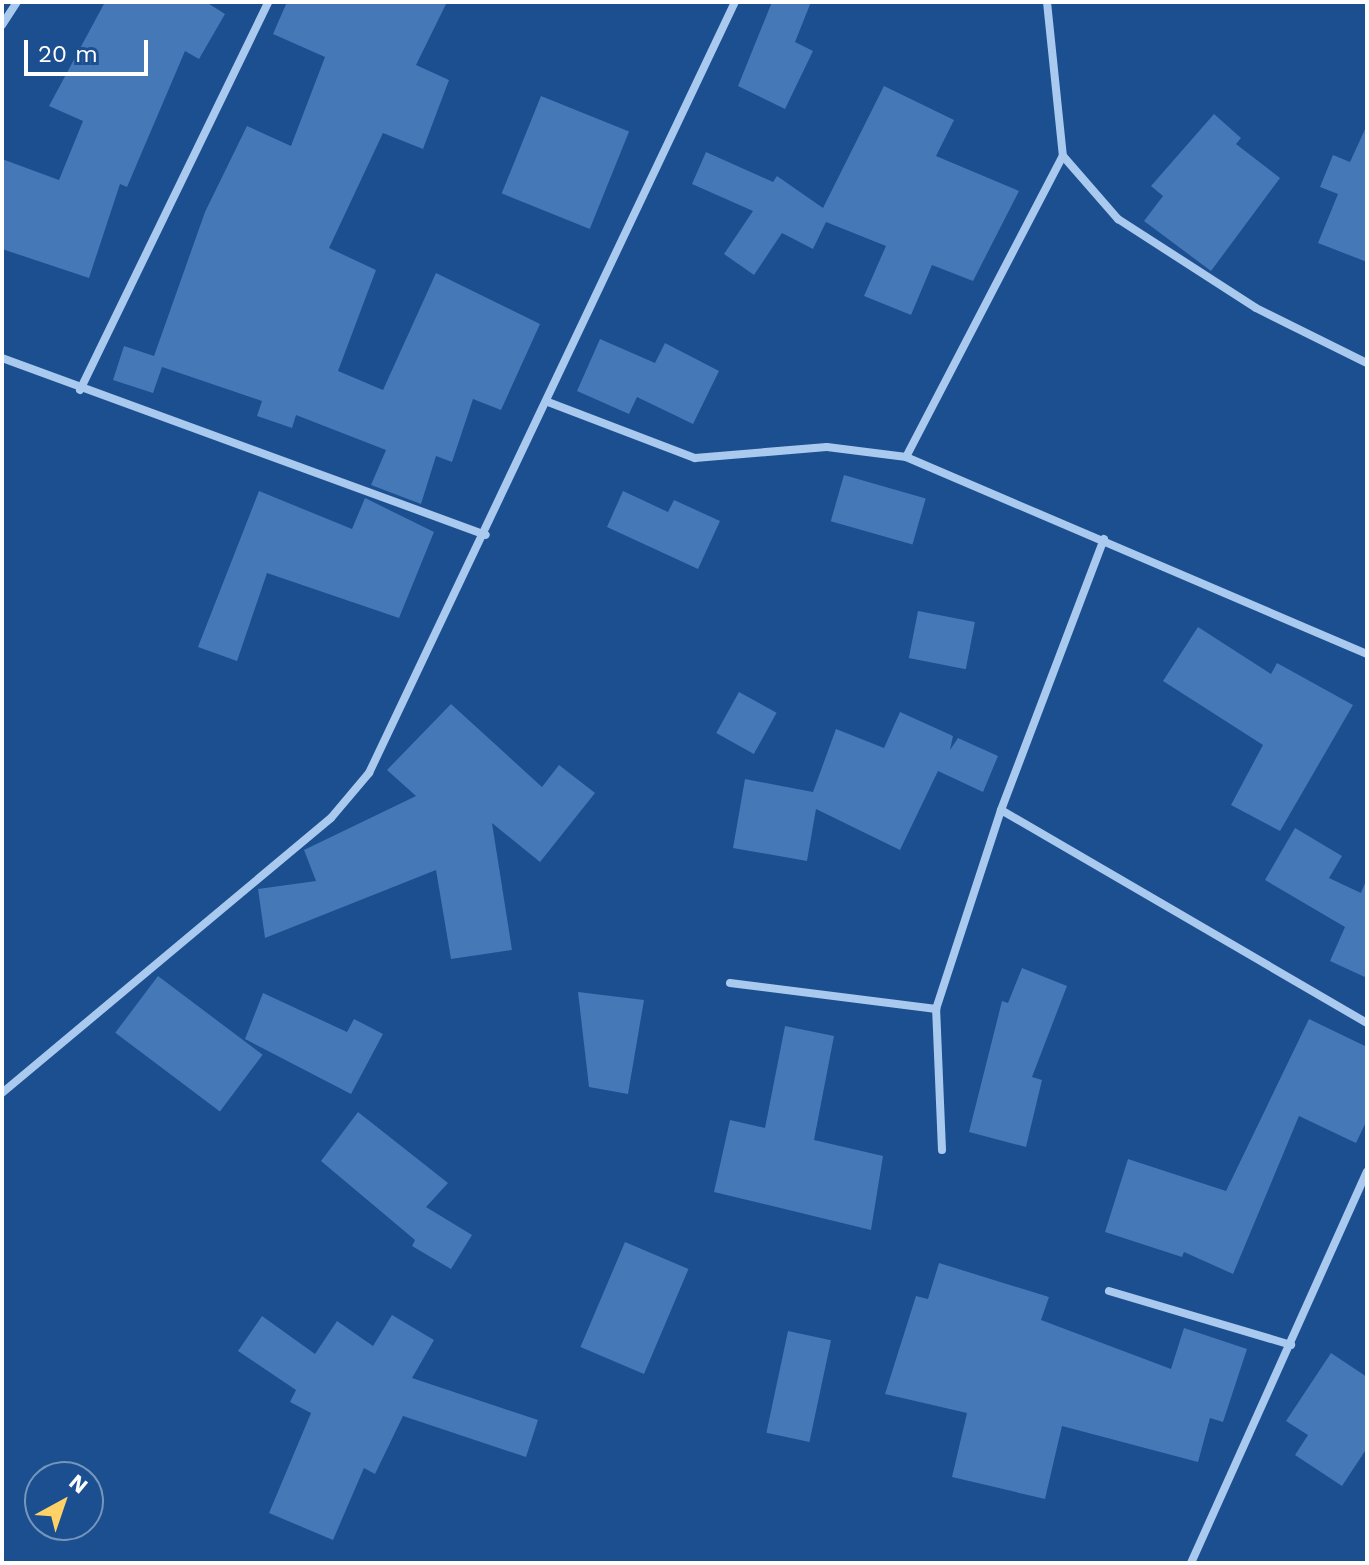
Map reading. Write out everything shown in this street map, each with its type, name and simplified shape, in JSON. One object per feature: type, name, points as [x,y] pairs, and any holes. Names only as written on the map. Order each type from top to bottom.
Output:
[{"type":"street","points":[[2,25],[17,2]]},
{"type":"street","points":[[80,390],[268,2]]},
{"type":"street","points":[[2,1093],[331,818],[369,773],[486,535],[735,2]]},
{"type":"street","points":[[906,457],[1063,156],[1047,2]]},
{"type":"street","points":[[1063,156],[1118,219],[1256,308],[1367,363]]},
{"type":"street","points":[[2,358],[80,390],[486,535]]},
{"type":"street","points":[[548,402],[695,458],[827,447],[906,457],[1104,539],[1367,654]]},
{"type":"street","points":[[942,1150],[936,1009],[1001,810],[1104,539]]},
{"type":"street","points":[[1001,810],[1367,1023]]},
{"type":"street","points":[[730,983],[936,1009]]},
{"type":"street","points":[[1191,1563],[1367,1172]]},
{"type":"street","points":[[1109,1291],[1291,1345]]},
{"type":"building","points":[[105,2],[206,2],[225,14],[199,59],[185,51],[127,187],[120,184],[89,278],[2,249],[2,159],[59,180],[83,121],[49,106]]},
{"type":"building","points":[[287,2],[447,2],[416,65],[449,80],[423,149],[383,133],[329,248],[376,270],[338,371],[383,390],[436,273],[540,324],[501,410],[473,399],[452,462],[436,456],[421,504],[371,485],[386,450],[296,415],[292,428],[257,416],[262,401],[162,367],[153,393],[113,380],[124,346],[154,356],[205,212],[247,126],[291,146],[325,57],[273,34]]},
{"type":"building","points":[[772,2],[811,2],[795,42],[813,51],[785,109],[738,86]]},
{"type":"building","points":[[884,86],[954,120],[936,156],[1019,191],[973,281],[932,265],[911,315],[864,296],[886,246],[826,222],[813,249],[782,233],[754,275],[724,254],[753,211],[692,184],[706,152],[773,182],[777,176],[823,208]]},
{"type":"building","points":[[541,96],[629,132],[590,229],[502,193]]},
{"type":"building","points":[[1214,114],[1241,138],[1236,144],[1280,178],[1211,271],[1144,221],[1163,196],[1151,186]]},
{"type":"building","points":[[1367,125],[1367,262],[1318,243],[1338,194],[1320,187],[1333,155],[1350,162]]},
{"type":"building","points":[[600,339],[655,363],[665,343],[719,371],[693,424],[637,397],[629,414],[577,391]]},
{"type":"building","points":[[844,475],[926,498],[912,545],[831,521]]},
{"type":"building","points":[[259,491],[352,529],[365,498],[434,532],[399,618],[267,573],[237,661],[198,647]]},
{"type":"building","points":[[623,491],[668,512],[674,500],[720,521],[698,569],[607,527]]},
{"type":"building","points":[[918,611],[975,622],[966,669],[909,658]]},
{"type":"building","points":[[1198,627],[1271,674],[1277,663],[1353,705],[1280,831],[1231,805],[1263,745],[1163,681]]},
{"type":"building","points":[[739,692],[777,713],[754,754],[716,733]]},
{"type":"building","points":[[451,704],[542,787],[559,765],[595,793],[540,862],[492,823],[512,950],[451,959],[436,870],[265,938],[258,889],[316,881],[304,850],[416,796],[387,770]]},
{"type":"building","points":[[900,712],[953,736],[950,750],[958,738],[998,756],[983,792],[938,771],[900,850],[816,809],[807,861],[733,848],[745,779],[813,792],[836,729],[884,748]]},
{"type":"building","points":[[1295,828],[1342,856],[1329,878],[1361,893],[1367,878],[1367,978],[1330,961],[1345,927],[1265,880]]},
{"type":"building","points":[[1022,968],[1067,986],[1032,1077],[1042,1080],[1026,1147],[969,1132],[1002,1001],[1008,1003]]},
{"type":"building","points":[[158,976],[263,1055],[220,1112],[115,1033]]},
{"type":"building","points":[[578,992],[644,1000],[628,1094],[589,1087]]},
{"type":"building","points":[[263,993],[347,1032],[354,1019],[383,1034],[351,1094],[245,1039]]},
{"type":"building","points":[[1309,1019],[1367,1047],[1367,1120],[1356,1143],[1299,1116],[1233,1274],[1184,1252],[1182,1257],[1105,1232],[1128,1159],[1226,1191]]},
{"type":"building","points":[[785,1026],[834,1036],[814,1140],[883,1156],[871,1230],[714,1192],[730,1120],[765,1128]]},
{"type":"building","points":[[358,1112],[448,1183],[426,1207],[472,1235],[451,1269],[412,1246],[415,1240],[321,1161]]},
{"type":"building","points":[[625,1242],[689,1269],[644,1374],[580,1347]]},
{"type":"building","points":[[939,1263],[1049,1297],[1041,1320],[1171,1369],[1184,1328],[1247,1349],[1223,1422],[1210,1418],[1198,1462],[1062,1426],[1045,1499],[952,1477],[967,1413],[885,1394],[916,1296],[928,1299]]},
{"type":"building","points":[[392,1315],[434,1340],[412,1378],[538,1420],[526,1457],[403,1416],[375,1474],[364,1468],[333,1540],[269,1513],[311,1413],[290,1402],[296,1390],[238,1351],[262,1316],[315,1354],[337,1321],[373,1346]]},
{"type":"building","points":[[788,1331],[831,1340],[809,1442],[766,1433]]},
{"type":"building","points":[[1331,1353],[1367,1377],[1367,1448],[1342,1486],[1295,1455],[1308,1435],[1286,1421]]}]
